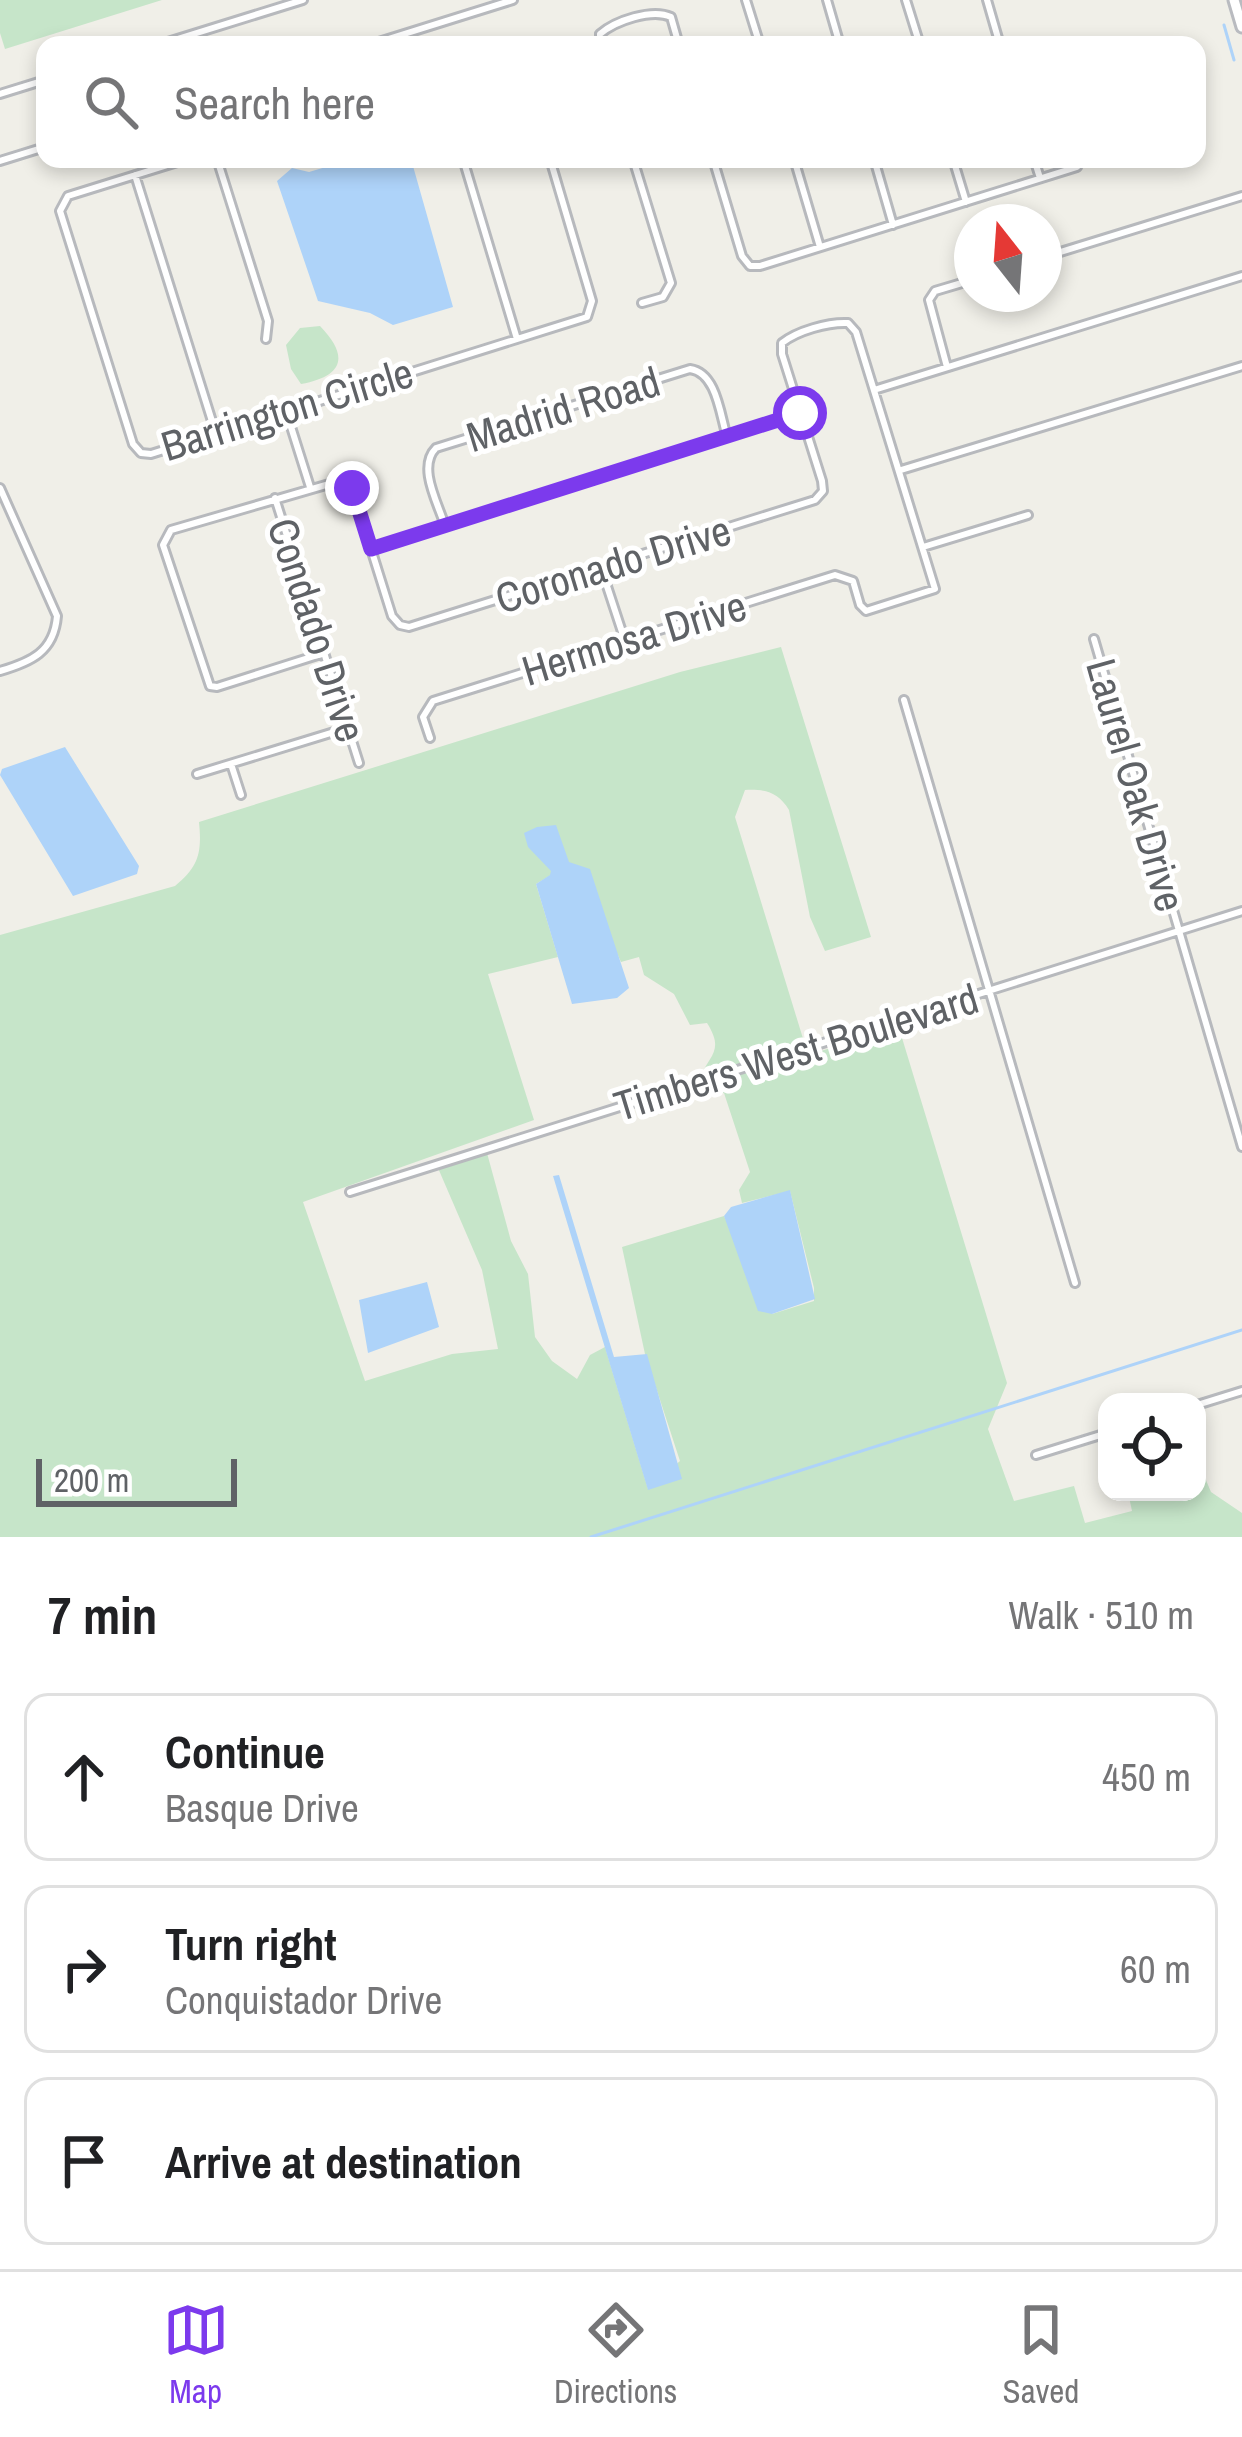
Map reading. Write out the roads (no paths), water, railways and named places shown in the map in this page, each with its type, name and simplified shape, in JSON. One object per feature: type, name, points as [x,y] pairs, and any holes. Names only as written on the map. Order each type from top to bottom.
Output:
[{"type":"main road","points":[[1234,0],[1242,27]]},
{"type":"street","points":[[187,36],[302,0]]},
{"type":"street","points":[[398,36],[513,0]]},
{"type":"street","points":[[746,0],[757,36]]},
{"type":"street","points":[[827,0],[837,36]]},
{"type":"street","points":[[906,0],[917,36]]},
{"type":"street","points":[[987,0],[997,36]]},
{"type":"street","points":[[600,36],[606,28],[665,13],[676,36]]},
{"type":"street","points":[[0,94],[36,83]]},
{"type":"street","points":[[0,161],[36,150]]},
{"type":"street","name":"Barrington Circle","points":[[158,168],[68,196],[60,211],[133,443],[140,453],[152,454],[587,317],[592,301],[553,168]]},
{"type":"street","points":[[220,168],[268,322],[266,339]]},
{"type":"street","points":[[466,168],[517,339]]},
{"type":"street","points":[[637,168],[671,283],[663,297],[642,304]]},
{"type":"street","points":[[716,168],[742,256],[750,266],[1074,168]]},
{"type":"street","points":[[797,168],[820,248]]},
{"type":"street","points":[[877,168],[893,225]]},
{"type":"street","points":[[956,168],[966,202]]},
{"type":"street","points":[[1037,168],[1040,178]]},
{"type":"street","points":[[135,175],[216,434]]},
{"type":"street","points":[[1062,251],[1242,196]]},
{"type":"street","points":[[874,390],[1242,276]]},
{"type":"street","points":[[947,367],[929,300],[935,291],[954,285]]},
{"type":"street","points":[[324,653],[210,686],[164,538],[171,530],[343,480],[352,488],[371,549],[727,437],[800,413],[782,344],[837,322],[848,323],[856,332],[923,547],[1028,515]]},
{"type":"street","points":[[900,470],[1242,366]]},
{"type":"street","name":"Madrid Road","points":[[445,526],[427,468],[428,456],[436,448],[691,369],[701,370],[709,379],[727,437]]},
{"type":"street","points":[[286,411],[310,487]]},
{"type":"street","name":"Coronado Drive","points":[[371,549],[392,616],[400,626],[410,627],[602,568],[815,500],[823,491],[800,413]]},
{"type":"street","points":[[0,488],[57,616],[56,634],[47,648],[23,664],[0,671]]},
{"type":"street","name":"Condado Drive","points":[[275,498],[359,763]]},
{"type":"street","name":"Hermosa Drive","points":[[430,737],[423,717],[433,701],[835,575],[853,581],[860,605],[873,610],[935,589],[923,547]]},
{"type":"street","points":[[602,568],[625,641]]},
{"type":"street","name":"Laurel Oak Drive","points":[[1094,639],[1242,1147]]},
{"type":"street","points":[[904,700],[1075,1283]]},
{"type":"street","points":[[197,774],[347,728]]},
{"type":"street","points":[[231,764],[241,795]]},
{"type":"street","name":"Timbers West Boulevard","points":[[350,1192],[1242,911]]},
{"type":"street","points":[[1206,1402],[1242,1391]]},
{"type":"street","points":[[1036,1455],[1098,1436]]},
{"type":"water","points":[[292,168],[309,172],[414,168],[453,307],[393,325],[370,313],[318,301],[277,181]]},
{"type":"water","points":[[65,747],[139,866],[137,874],[73,896],[0,775],[2,769]]},
{"type":"water","points":[[556,825],[569,862],[590,869],[629,988],[617,998],[572,1004],[536,884],[551,871],[528,847],[524,833]]},
{"type":"water","points":[[559,1175],[614,1357],[647,1354],[682,1479],[648,1490],[553,1176]]},
{"type":"water","points":[[790,1190],[815,1299],[772,1314],[758,1311],[724,1216],[731,1207]]},
{"type":"water","points":[[427,1282],[439,1327],[368,1353],[359,1300]]},
{"type":"waterway","points":[[1224,25],[1234,60]]},
{"type":"waterway","points":[[591,1537],[1242,1330]]}]
